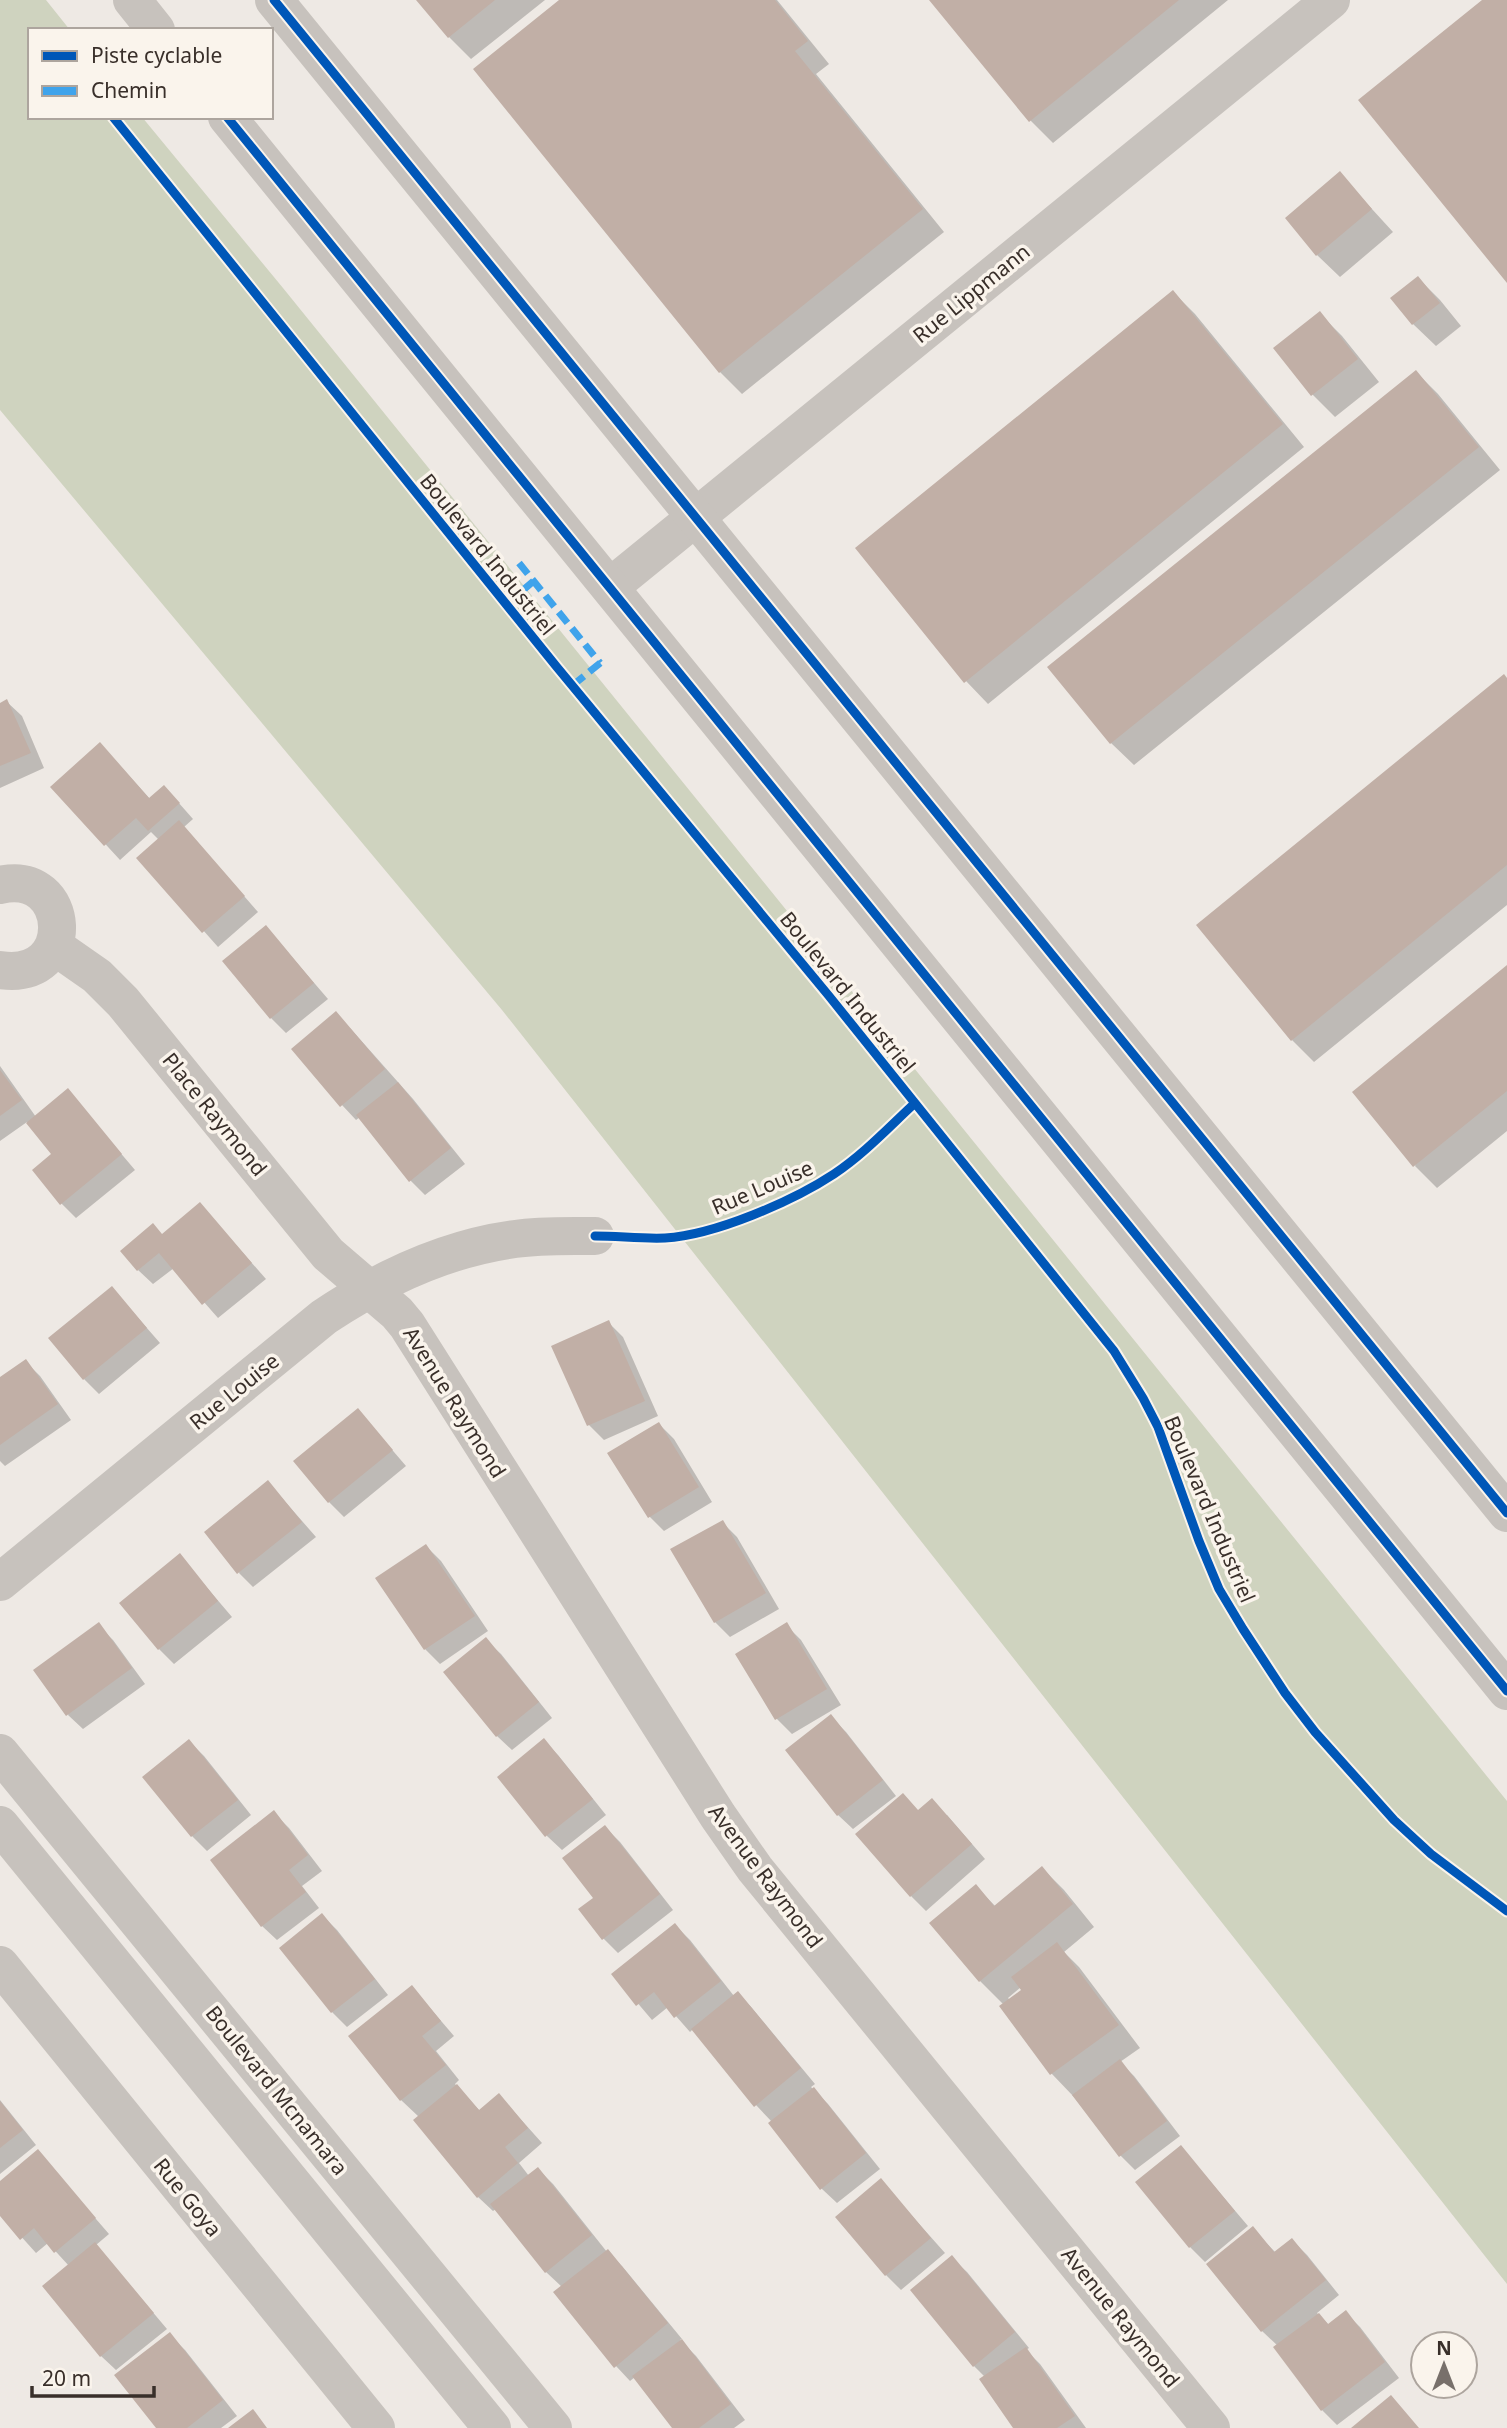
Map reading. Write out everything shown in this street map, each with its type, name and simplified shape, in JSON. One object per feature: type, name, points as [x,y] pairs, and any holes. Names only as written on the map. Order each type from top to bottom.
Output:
[{"type":"street","points":[[132,0],[154,28]]},
{"type":"street","points":[[274,0],[1507,1513]]},
{"type":"street","name":"Rue Lippmann","points":[[610,587],[1331,0]]},
{"type":"street","points":[[230,119],[1507,1691]]},
{"type":"street","points":[[0,885],[18,883],[36,889],[49,901],[57,918],[57,937],[54,946],[43,960],[27,970],[0,970]]},
{"type":"street","name":"Place Raymond","points":[[54,946],[97,976],[123,1002],[328,1254],[368,1290]]},
{"type":"street","name":"Rue Louise","points":[[0,1582],[324,1317],[368,1290],[420,1265],[468,1248],[517,1238],[595,1236]]},
{"type":"street","name":"Avenue Raymond","points":[[368,1290],[397,1313],[412,1332],[718,1816],[755,1869],[1211,2428]]},
{"type":"street","name":"Boulevard Mcnamara","points":[[0,1752],[553,2428]]},
{"type":"street","points":[[0,1825],[492,2428]]},
{"type":"street","name":"Rue Goya","points":[[0,1965],[376,2428]]},
{"type":"green space","points":[[0,0],[46,0],[68,28],[28,28],[28,119],[144,119],[1507,1801],[1507,2284],[502,1010],[0,410]]},
{"type":"building","points":[[416,0],[495,0],[448,38]]},
{"type":"building","points":[[559,0],[775,0],[808,41],[795,51],[923,209],[719,373],[473,69]]},
{"type":"building","points":[[929,0],[1179,0],[1029,122]]},
{"type":"building","points":[[1482,0],[1507,0],[1507,283],[1358,100]]},
{"type":"building","points":[[1340,171],[1372,209],[1316,256],[1285,218]]},
{"type":"building","points":[[1418,276],[1440,303],[1412,325],[1390,298]]},
{"type":"building","points":[[1173,290],[1283,424],[964,683],[855,548]]},
{"type":"building","points":[[1320,311],[1358,359],[1311,396],[1273,348]]},
{"type":"building","points":[[1416,370],[1479,447],[1110,744],[1047,667]]},
{"type":"building","points":[[1504,674],[1507,678],[1507,865],[1291,1041],[1196,925]]},
{"type":"building","points":[[7,699],[31,753],[0,766],[0,703]]},
{"type":"building","points":[[100,742],[149,798],[164,785],[180,803],[148,831],[136,818],[104,846],[50,787]]},
{"type":"building","points":[[179,820],[245,896],[202,933],[136,858]]},
{"type":"building","points":[[266,925],[314,983],[270,1019],[222,961]]},
{"type":"building","points":[[1507,965],[1507,1091],[1413,1167],[1352,1092]]},
{"type":"building","points":[[336,1011],[385,1069],[340,1107],[291,1049]]},
{"type":"building","points":[[0,1070],[22,1100],[0,1116]]},
{"type":"building","points":[[398,1082],[451,1148],[409,1182],[356,1115]]},
{"type":"building","points":[[68,1088],[122,1154],[60,1205],[32,1170],[51,1154],[26,1123]]},
{"type":"building","points":[[200,1202],[252,1263],[202,1305],[159,1253],[137,1271],[120,1251],[153,1223],[162,1234]]},
{"type":"building","points":[[112,1286],[147,1328],[83,1380],[48,1338]]},
{"type":"building","points":[[609,1320],[645,1401],[587,1426],[551,1346]]},
{"type":"building","points":[[26,1359],[58,1404],[0,1445],[0,1377]]},
{"type":"building","points":[[358,1408],[393,1450],[328,1503],[293,1461]]},
{"type":"building","points":[[659,1422],[699,1487],[648,1518],[607,1453]]},
{"type":"building","points":[[268,1480],[302,1522],[237,1574],[204,1532]]},
{"type":"building","points":[[723,1520],[766,1593],[714,1623],[670,1549]]},
{"type":"building","points":[[426,1544],[475,1616],[424,1650],[375,1578]]},
{"type":"building","points":[[180,1553],[218,1601],[158,1650],[119,1603]]},
{"type":"building","points":[[99,1622],[132,1668],[66,1716],[33,1670]]},
{"type":"building","points":[[787,1622],[827,1689],[775,1720],[735,1654]]},
{"type":"building","points":[[486,1637],[539,1702],[496,1737],[443,1672]]},
{"type":"building","points":[[831,1714],[883,1780],[837,1816],[785,1750]]},
{"type":"building","points":[[544,1738],[593,1799],[545,1837],[497,1777]]},
{"type":"building","points":[[189,1739],[238,1800],[191,1837],[142,1777]]},
{"type":"building","points":[[903,1793],[918,1810],[932,1798],[972,1844],[910,1897],[855,1834]]},
{"type":"building","points":[[274,1810],[308,1855],[289,1870],[306,1892],[261,1927],[210,1860]]},
{"type":"building","points":[[605,1825],[660,1894],[602,1940],[578,1909],[593,1898],[562,1858]]},
{"type":"building","points":[[1042,1866],[1073,1904],[979,1982],[929,1923],[976,1884],[994,1906]]},
{"type":"building","points":[[322,1913],[375,1979],[331,2013],[279,1948]]},
{"type":"building","points":[[675,1923],[721,1981],[674,2018],[654,1992],[636,2006],[611,1974]]},
{"type":"building","points":[[1057,1942],[1119,2025],[1050,2075],[999,2006],[1021,1990],[1011,1977]]},
{"type":"building","points":[[412,1985],[441,2021],[422,2036],[446,2065],[400,2101],[348,2036]]},
{"type":"building","points":[[738,1991],[801,2068],[754,2107],[691,2029]]},
{"type":"building","points":[[1120,2059],[1167,2121],[1119,2157],[1072,2095]]},
{"type":"building","points":[[457,2084],[479,2110],[499,2093],[528,2128],[505,2147],[518,2163],[477,2198],[413,2120]]},
{"type":"building","points":[[814,2087],[866,2153],[820,2190],[768,2123]]},
{"type":"building","points":[[0,2101],[23,2130],[0,2148]]},
{"type":"building","points":[[1181,2145],[1235,2211],[1189,2248],[1135,2182]]},
{"type":"building","points":[[38,2149],[96,2218],[54,2253],[34,2228],[20,2240],[0,2216],[0,2181]]},
{"type":"building","points":[[538,2167],[592,2235],[545,2273],[490,2204]]},
{"type":"building","points":[[881,2178],[931,2238],[885,2276],[835,2217]]},
{"type":"building","points":[[1253,2226],[1274,2252],[1292,2238],[1326,2280],[1261,2332],[1206,2264]]},
{"type":"building","points":[[95,2242],[154,2313],[100,2357],[42,2286]]},
{"type":"building","points":[[608,2249],[668,2323],[614,2368],[553,2292]]},
{"type":"building","points":[[952,2255],[1015,2332],[973,2367],[910,2290]]},
{"type":"building","points":[[1346,2310],[1385,2362],[1321,2411],[1273,2347],[1319,2313],[1328,2324]]},
{"type":"building","points":[[170,2332],[223,2400],[187,2428],[156,2428],[114,2375]]},
{"type":"building","points":[[682,2339],[731,2404],[699,2428],[672,2428],[632,2376]]},
{"type":"building","points":[[1026,2347],[1075,2416],[1057,2428],[1013,2428],[979,2379]]},
{"type":"building","points":[[1391,2395],[1419,2428],[1351,2428]]},
{"type":"building","points":[[253,2409],[267,2428],[228,2428]]},
{"type":"marked path","points":[[519,563],[600,663]]},
{"type":"marked path","points":[[507,604],[537,578]]},
{"type":"marked path","points":[[573,685],[604,660]]},
{"type":"cycle path","points":[[274,0],[1507,1513]]},
{"type":"cycle path","name":"Boulevard Industriel","points":[[115,119],[556,666],[829,996],[1114,1351],[1158,1427],[1219,1589],[1285,1693],[1315,1732],[1394,1820],[1431,1854],[1507,1911]]},
{"type":"cycle path","points":[[229,119],[1507,1691]]},
{"type":"cycle path","points":[[595,1236],[665,1238],[707,1231],[753,1215],[834,1174],[866,1149],[915,1103]]}]
